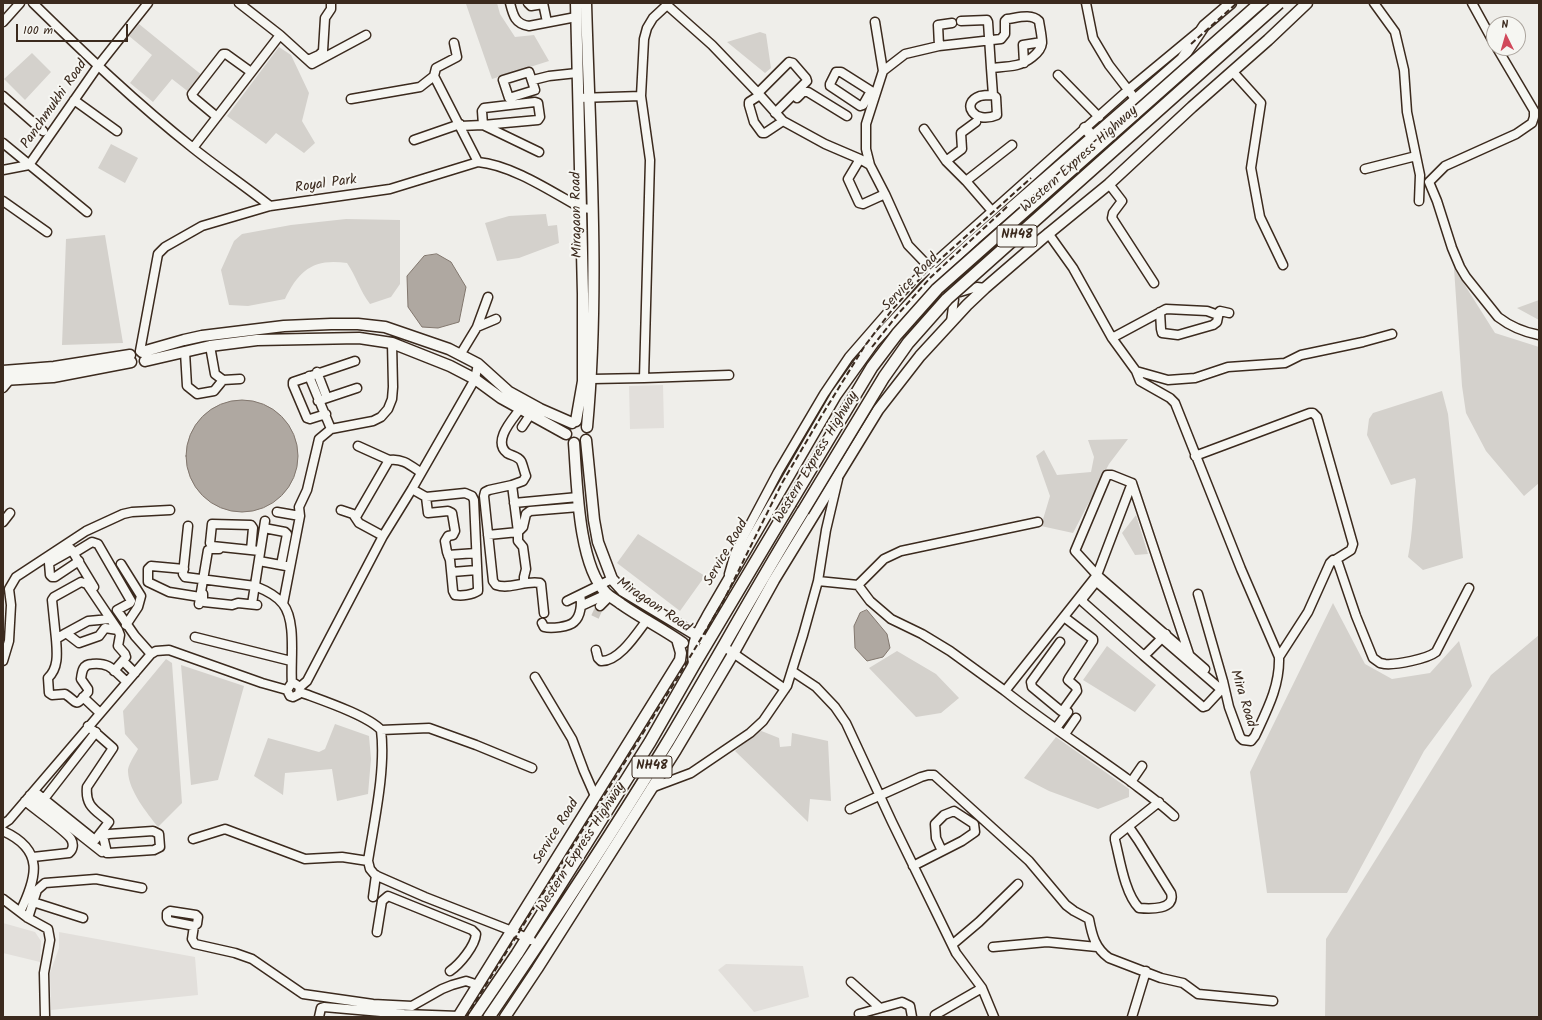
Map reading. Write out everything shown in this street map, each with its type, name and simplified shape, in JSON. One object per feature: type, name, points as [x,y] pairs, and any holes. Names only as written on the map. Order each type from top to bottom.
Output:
[{"type":"highway","name":"Western Express Highway","points":[[474,1017],[527,938],[650,742],[694,665],[709,643],[872,368],[897,334],[937,289],[1260,3]]},
{"type":"highway","name":"Western Express Highway","points":[[489,1017],[568,899],[663,749],[764,575],[884,377],[908,343],[947,299],[1279,3]]},
{"type":"main road","name":"Miragaon Road","points":[[576,3],[578,73],[583,98],[592,209],[592,379],[588,427]]},
{"type":"main road","name":"Miragaon Road","points":[[574,422],[583,381],[582,208],[586,3]]},
{"type":"main road","name":"Service Road","points":[[692,650],[697,636],[728,578],[836,395],[874,342],[933,271],[972,235],[1093,137],[1182,60],[1204,26],[1231,3]]},
{"type":"main road","points":[[505,1017],[651,788],[733,654],[774,580],[840,470],[878,410],[920,356],[985,288],[1048,233],[1109,184],[1307,3]]},
{"type":"main road","points":[[1086,128],[1093,137]]},
{"type":"main road","points":[[358,324],[384,327],[449,349],[478,364],[509,392],[540,409],[574,422],[581,422],[588,427],[589,432],[586,440],[578,444],[574,443],[566,434],[501,398],[475,379],[450,366],[392,343],[359,338],[257,340],[210,346],[185,352],[142,354],[184,340],[202,336],[284,326],[358,324]]},
{"type":"main road","points":[[402,347],[407,334]]},
{"type":"main road","points":[[131,359],[134,365],[138,366],[142,364],[142,354]]},
{"type":"main road","points":[[3,371],[131,359]]},
{"type":"main road","points":[[7,379],[53,377],[131,359]]},
{"type":"main road","points":[[817,407],[826,412]]},
{"type":"main road","points":[[566,434],[568,426],[574,422]]},
{"type":"main road","name":"Miragaon Road","points":[[586,440],[594,520],[600,548],[612,579],[623,591],[709,643]]},
{"type":"main road","name":"Miragaon Road","points":[[574,443],[578,502],[583,535],[588,561],[600,586],[608,595],[692,650]]},
{"type":"main road","name":"Service Road","points":[[458,1016],[680,660],[681,653],[677,639]]},
{"type":"main road","points":[[692,650],[694,665]]},
{"type":"street","points":[[3,22],[20,3]]},
{"type":"street","points":[[33,3],[98,66],[193,148],[270,206]]},
{"type":"street","name":"Panchmukhi Road","points":[[29,165],[98,66],[148,3]]},
{"type":"street","points":[[239,3],[312,64],[315,64],[366,34]]},
{"type":"street","points":[[308,60],[323,51],[325,18],[331,9],[331,3]]},
{"type":"street","points":[[510,3],[513,17],[519,23],[529,26],[576,17]]},
{"type":"street","points":[[528,3],[531,6],[543,4],[547,22]]},
{"type":"street","points":[[1086,3],[1094,38],[1109,65],[1136,100]]},
{"type":"street","points":[[1374,3],[1395,32],[1404,70],[1407,112],[1420,175],[1419,201]]},
{"type":"street","points":[[1472,3],[1486,28]]},
{"type":"street","points":[[644,378],[650,160],[641,96],[644,39],[647,28],[653,18],[667,4],[712,45],[779,117],[825,144],[860,159],[870,166]]},
{"type":"street","points":[[873,92],[838,72],[836,72],[830,84],[830,86],[860,106],[863,105],[873,92],[883,71],[905,54],[939,46],[1001,39],[1004,36],[1004,24],[1007,19],[1033,16],[1038,21],[1042,42],[1041,48],[1024,63],[991,68]]},
{"type":"street","points":[[961,21],[987,20],[993,95]]},
{"type":"street","points":[[875,22],[883,71]]},
{"type":"street","points":[[939,46],[938,25],[952,23]]},
{"type":"street","points":[[972,235],[992,211],[1128,90],[1204,26]]},
{"type":"street","points":[[193,148],[280,36]]},
{"type":"street","points":[[1024,63],[1023,46],[1042,42]]},
{"type":"street","points":[[351,99],[420,87],[434,76],[436,68],[457,58],[454,43]]},
{"type":"street","points":[[217,117],[192,96],[222,54],[226,54],[251,72]]},
{"type":"street","points":[[1501,56],[1539,118]]},
{"type":"street","points":[[779,117],[807,81],[793,63],[789,62],[759,94],[749,102],[754,122],[762,133],[765,133],[803,92],[806,92],[847,116]]},
{"type":"street","points":[[1233,72],[1261,103],[1251,168],[1260,217],[1283,265]]},
{"type":"street","points":[[533,80],[549,76],[578,73]]},
{"type":"street","points":[[1058,75],[1099,117]]},
{"type":"street","points":[[434,76],[478,162]]},
{"type":"street","points":[[873,92],[865,131],[870,166],[885,194],[908,246],[948,285],[960,292],[977,287],[985,288]]},
{"type":"street","points":[[3,96],[43,131]]},
{"type":"street","points":[[583,98],[641,96]]},
{"type":"street","points":[[74,100],[117,131]]},
{"type":"street","points":[[414,140],[460,125],[484,125],[538,120],[540,118],[538,103],[535,102],[484,108],[482,110],[484,125]]},
{"type":"street","points":[[1534,111],[1532,123],[1516,134],[1445,166],[1429,182],[1437,201],[1452,248],[1466,277],[1498,317],[1514,328],[1539,335]]},
{"type":"street","points":[[946,161],[962,149],[961,133],[976,122]]},
{"type":"street","points":[[484,125],[538,152]]},
{"type":"street","points":[[924,128],[946,161],[992,211]]},
{"type":"street","points":[[3,143],[87,212]]},
{"type":"street","points":[[966,181],[1012,145]]},
{"type":"street","points":[[1365,168],[1416,156]]},
{"type":"street","points":[[860,159],[848,179],[859,203],[863,204],[885,194]]},
{"type":"street","name":"Royal Park","points":[[142,354],[157,258],[165,247],[202,226],[270,206],[390,189],[478,162],[501,167],[516,173],[582,208],[592,209]]},
{"type":"street","points":[[3,170],[29,165]]},
{"type":"street","points":[[1109,184],[1122,201],[1113,212],[1112,218],[1154,283]]},
{"type":"street","points":[[3,201],[47,232]]},
{"type":"street","points":[[1048,233],[1073,268],[1112,338],[1136,370],[1140,381],[1172,400],[1241,569],[1279,657]]},
{"type":"street","points":[[728,578],[735,553],[778,472],[849,357],[863,339],[933,271]]},
{"type":"street","points":[[948,285],[950,293],[954,299],[951,322]]},
{"type":"street","points":[[460,355],[477,327],[488,297]]},
{"type":"street","points":[[1112,338],[1166,309],[1207,311],[1218,315]]},
{"type":"street","points":[[1160,312],[1162,333],[1174,335],[1217,322],[1220,311],[1229,313]]},
{"type":"street","points":[[477,327],[496,319]]},
{"type":"street","points":[[1136,370],[1168,380],[1195,378],[1228,367],[1285,363],[1301,355],[1363,342],[1392,334]]},
{"type":"street","points":[[295,688],[291,661],[292,627],[284,604],[300,516],[299,507],[307,490],[319,439],[331,429],[373,421],[381,417],[388,409],[392,399],[393,387],[392,343]]},
{"type":"street","points":[[210,346],[215,374],[223,380],[240,379]]},
{"type":"street","points":[[185,352],[187,385],[197,394],[214,392],[223,380]]},
{"type":"street","points":[[326,414],[310,419],[307,418],[293,384],[294,381],[317,372],[355,361]]},
{"type":"street","points":[[295,688],[307,681],[382,536],[412,489],[420,472],[475,379],[478,364]]},
{"type":"street","points":[[3,388],[7,379],[17,370]]},
{"type":"street","points":[[317,372],[327,398]]},
{"type":"street","points":[[592,379],[729,375]]},
{"type":"street","points":[[309,376],[318,401],[326,414],[331,429]]},
{"type":"street","points":[[318,401],[357,388]]},
{"type":"street","points":[[520,409],[504,433],[502,439],[504,449],[508,453],[518,458],[526,476],[523,481],[489,490],[485,492],[484,496],[493,581],[496,585],[506,587],[538,582],[541,584],[544,613]]},
{"type":"street","points":[[1195,456],[1310,413],[1315,414],[1353,544],[1351,550],[1335,560],[1332,560],[1330,563],[1308,612],[1279,657]]},
{"type":"street","points":[[522,427],[530,415]]},
{"type":"street","points":[[358,446],[389,460],[402,460],[420,472]]},
{"type":"street","points":[[356,517],[389,460]]},
{"type":"street","points":[[651,788],[691,773],[750,732],[763,721],[785,689],[792,671],[818,581],[826,530],[840,470]]},
{"type":"street","points":[[1189,654],[1132,483],[1112,475],[1107,475],[1075,550],[1076,553],[1097,574],[1163,636],[1220,689],[1220,691],[1203,708],[1083,602],[1083,598],[1096,583],[1098,583],[1163,636],[1189,654],[1213,677],[1223,681]]},
{"type":"street","points":[[1005,691],[1064,618],[1097,574],[1132,483]]},
{"type":"street","points":[[512,485],[518,541],[524,547],[526,569],[524,583]]},
{"type":"street","points":[[412,489],[426,497],[465,493],[472,496],[474,500],[478,592],[475,594],[460,596],[455,595],[450,560],[445,541],[448,536],[453,535],[455,531],[452,513],[448,511],[428,512],[426,497]]},
{"type":"street","points":[[514,503],[578,502]]},
{"type":"street","points":[[488,535],[518,532],[522,527],[526,514],[530,511],[578,502]]},
{"type":"street","points":[[79,561],[55,577],[50,575],[50,563],[71,549],[95,526],[123,514],[132,512],[170,510]]},
{"type":"street","points":[[341,510],[353,514],[360,523],[382,536]]},
{"type":"street","points":[[277,512],[300,516]]},
{"type":"street","points":[[3,522],[10,513]]},
{"type":"street","points":[[858,585],[884,558],[900,551],[1038,522]]},
{"type":"street","points":[[251,550],[253,528],[251,525],[212,524],[210,545],[251,550],[281,566],[290,567]]},
{"type":"street","points":[[204,579],[203,602],[232,605],[238,603],[255,605],[255,586],[264,524],[287,534],[281,566]]},
{"type":"street","points":[[184,572],[188,526]]},
{"type":"street","points":[[3,661],[5,649],[9,641],[11,605],[9,589],[16,577],[71,549],[92,542],[98,544],[131,601],[130,603],[117,610],[108,611],[71,549]]},
{"type":"street","points":[[260,556],[209,549],[204,579],[200,600],[169,592],[148,582],[148,569],[150,566],[184,572],[204,579],[255,586],[264,590],[284,604]]},
{"type":"street","points":[[448,555],[476,553]]},
{"type":"street","points":[[1335,560],[1338,563],[1356,616],[1373,658],[1380,663],[1385,664],[1424,658],[1436,652],[1469,588]]},
{"type":"street","points":[[121,564],[141,596],[138,607],[126,625]]},
{"type":"street","points":[[452,572],[477,570]]},
{"type":"street","points":[[566,601],[612,579]]},
{"type":"street","points":[[818,581],[858,585],[870,600],[891,619],[922,634],[950,651],[1030,711],[1065,734],[1159,802],[1174,816]]},
{"type":"street","points":[[114,671],[126,655],[118,646],[120,635],[87,584],[80,582],[54,597],[52,600],[57,658],[54,673],[48,680],[49,693],[52,695],[65,694],[75,702],[78,702],[89,690],[81,679],[85,665],[101,663],[106,664],[114,671],[127,682]]},
{"type":"street","name":"Mira Road","points":[[1198,594],[1229,707],[1240,737],[1243,740],[1251,740],[1255,736],[1273,696],[1279,667],[1279,657]]},
{"type":"street","points":[[542,623],[544,627],[549,628],[570,625],[576,620],[582,606],[580,595]]},
{"type":"street","points":[[582,606],[608,595]]},
{"type":"street","points":[[600,606],[608,595]]},
{"type":"street","points":[[117,610],[126,625],[151,654]]},
{"type":"street","points":[[1060,642],[1030,682],[1032,687],[1061,711],[1077,691],[1076,686],[1070,682],[1069,678],[1093,641],[1093,639],[1064,618]]},
{"type":"street","points":[[56,638],[88,621],[110,619]]},
{"type":"street","points":[[596,650],[598,658],[601,661],[612,660],[624,650],[647,620]]},
{"type":"street","points":[[66,633],[79,643],[99,636],[106,628],[118,630]]},
{"type":"street","points":[[1144,656],[1163,636]]},
{"type":"street","points":[[195,637],[291,661]]},
{"type":"street","points":[[723,646],[785,689]]},
{"type":"street","points":[[3,824],[29,796],[151,654],[156,651],[169,650],[262,683],[295,688],[349,711],[375,725],[381,730],[429,728],[532,768]]},
{"type":"street","points":[[123,661],[135,673]]},
{"type":"street","points":[[792,671],[816,687],[835,707],[846,723],[913,866],[953,944],[956,953],[982,988],[994,1017]]},
{"type":"street","points":[[535,677],[572,739],[595,796]]},
{"type":"street","points":[[83,697],[100,712]]},
{"type":"street","points":[[1056,728],[1068,712]]},
{"type":"street","points":[[1065,734],[1076,718]]},
{"type":"street","points":[[88,726],[113,748],[87,787],[86,795],[90,806],[109,822],[95,842]]},
{"type":"street","points":[[381,730],[382,743],[379,788],[368,861],[370,868],[376,875],[435,901],[512,931],[538,944]]},
{"type":"street","points":[[44,799],[96,732]]},
{"type":"street","points":[[1131,782],[1142,766]]},
{"type":"street","points":[[850,809],[921,777],[934,775],[1029,861],[1066,905],[1089,919],[1097,947],[1109,958],[1161,978],[1183,983],[1198,994],[1273,1001]]},
{"type":"street","points":[[29,796],[44,799],[70,832],[73,842],[73,849],[69,853],[33,857]]},
{"type":"street","points":[[29,796],[55,812],[108,853],[154,850],[160,847],[159,834],[153,831],[108,834],[95,842]]},
{"type":"street","points":[[29,796],[70,832],[95,842],[102,852]]},
{"type":"street","points":[[1129,826],[1171,893],[1171,902],[1157,909],[1140,908],[1134,904],[1127,886],[1114,840],[1115,837],[1159,802]]},
{"type":"street","points":[[913,866],[942,851],[975,832],[974,824],[954,811],[944,816],[935,824],[936,838],[942,851]]},
{"type":"street","points":[[193,840],[225,829],[305,859],[342,857],[368,861]]},
{"type":"street","points":[[3,831],[16,837],[26,846],[33,857],[33,875],[28,895],[20,912]]},
{"type":"street","points":[[373,897],[376,875]]},
{"type":"street","points":[[28,918],[37,890],[45,883],[96,879],[142,888]]},
{"type":"street","points":[[953,944],[979,922],[1018,884]]},
{"type":"street","points":[[376,932],[382,901],[388,896],[472,930],[476,934],[475,940],[463,960],[450,971]]},
{"type":"street","points":[[3,900],[28,918],[48,929],[50,934],[44,973],[45,1017]]},
{"type":"street","points":[[431,913],[435,901]]},
{"type":"street","points":[[33,902],[83,918]]},
{"type":"street","points":[[194,926],[192,939],[195,944],[235,953],[252,960],[274,973],[303,994],[373,1004],[412,1006],[442,988],[452,984],[466,981],[478,985]]},
{"type":"street","points":[[993,947],[1047,942],[1097,947]]},
{"type":"street","points":[[1132,1017],[1146,971]]},
{"type":"street","points":[[851,982],[880,1008]]},
{"type":"street","points":[[935,1016],[982,988]]},
{"type":"street","points":[[860,1014],[902,1002],[910,1006],[912,1017]]},
{"type":"street","points":[[319,1017],[321,1008],[324,1007],[423,1016],[458,1016]]},
{"type":"shaded area","points":[[497,3],[500,14],[515,37],[534,35],[549,61],[492,79],[466,4]]},
{"type":"shaded area","points":[[139,24],[203,76],[190,93],[172,79],[153,102],[130,83],[152,55],[129,36]]},
{"type":"shaded area","points":[[760,32],[766,34],[771,68],[765,73],[727,42]]},
{"type":"shaded area","points":[[279,47],[291,55],[309,93],[302,121],[315,143],[304,153],[276,133],[266,144],[227,116]]},
{"type":"shaded area","points":[[32,53],[51,72],[25,100],[4,79]]},
{"type":"shaded area","points":[[111,144],[138,158],[125,183],[98,168]]},
{"type":"shaded area","points":[[546,214],[548,226],[557,225],[559,243],[519,258],[497,261],[485,223],[509,216]]},
{"type":"shaded area","points":[[346,219],[400,220],[400,284],[391,297],[370,304],[363,294],[347,263],[325,262],[309,268],[302,274],[296,280],[285,299],[248,306],[229,305],[221,270],[234,241],[242,234],[291,225]]},
{"type":"shaded area","points":[[105,235],[123,343],[62,345],[66,239]]},
{"type":"shaded area","points":[[437,254],[451,262],[466,287],[459,322],[438,328],[422,327],[408,307],[407,276],[424,256]]},
{"type":"shaded area","points":[[1454,268],[1495,333],[1539,347],[1539,483],[1524,496],[1486,451],[1466,413],[1462,386]]},
{"type":"shaded area","points":[[1539,300],[1539,320],[1517,308]]},
{"type":"shaded area","points":[[663,385],[664,428],[630,429],[629,386]]},
{"type":"shaded area","points":[[1442,391],[1448,414],[1463,558],[1423,570],[1408,557],[1412,529],[1415,478],[1391,485],[1367,435],[1369,419],[1373,413]]},
{"type":"shaded area","points":[[242,400],[263,404],[281,417],[294,435],[298,456],[294,477],[281,495],[263,508],[242,512],[221,508],[203,495],[190,477],[186,456],[190,435],[203,417],[221,404]]},
{"type":"shaded area","points":[[1128,439],[1109,464],[1073,533],[1041,526],[1050,496],[1036,456],[1044,450],[1057,475],[1091,472],[1094,457],[1088,440]]},
{"type":"shaded area","points":[[1136,515],[1148,554],[1135,555],[1122,533]]},
{"type":"shaded area","points":[[638,534],[705,576],[680,611],[617,563]]},
{"type":"shaded area","points":[[1333,603],[1365,664],[1392,679],[1430,673],[1459,641],[1472,686],[1424,751],[1347,893],[1267,893],[1250,772]]},
{"type":"shaded area","points":[[867,610],[887,634],[890,648],[883,657],[867,661],[855,648],[854,626],[860,613]]},
{"type":"shaded area","points":[[1539,635],[1539,1017],[1325,1017],[1326,939],[1491,675]]},
{"type":"shaded area","points":[[1107,646],[1156,685],[1135,712],[1083,680]]},
{"type":"shaded area","points":[[897,651],[936,674],[959,698],[941,713],[916,717],[869,668]]},
{"type":"shaded area","points":[[166,659],[172,663],[182,803],[158,827],[139,801],[129,779],[128,770],[138,749],[125,734],[123,711]]},
{"type":"shaded area","points":[[181,665],[244,686],[218,780],[191,785]]},
{"type":"shaded area","points":[[335,724],[369,736],[371,759],[368,794],[337,801],[332,769],[285,773],[283,795],[254,776],[268,738],[319,752],[325,749]]},
{"type":"shaded area","points":[[759,730],[779,738],[780,747],[791,746],[792,733],[828,741],[831,801],[810,799],[808,822],[735,751]]},
{"type":"shaded area","points":[[1056,737],[1129,789],[1129,797],[1098,809],[1049,791],[1024,778]]},
{"type":"shaded area","points":[[3,923],[35,932],[41,941],[40,962],[3,953]]},
{"type":"shaded area","points":[[59,932],[195,957],[198,995],[51,1010],[50,973],[59,948]]},
{"type":"shaded area","points":[[726,964],[803,966],[809,997],[754,1012],[718,970]]},
{"type":"tunnel","points":[[595,617],[600,606]]},
{"type":"railway","points":[[1191,44],[1237,3]]},
{"type":"railway","points":[[466,1017],[678,677],[724,600],[782,483],[864,347],[892,310],[925,273],[1031,178]]},
{"type":"railway","points":[[872,347],[898,314],[931,277],[1009,205]]}]
